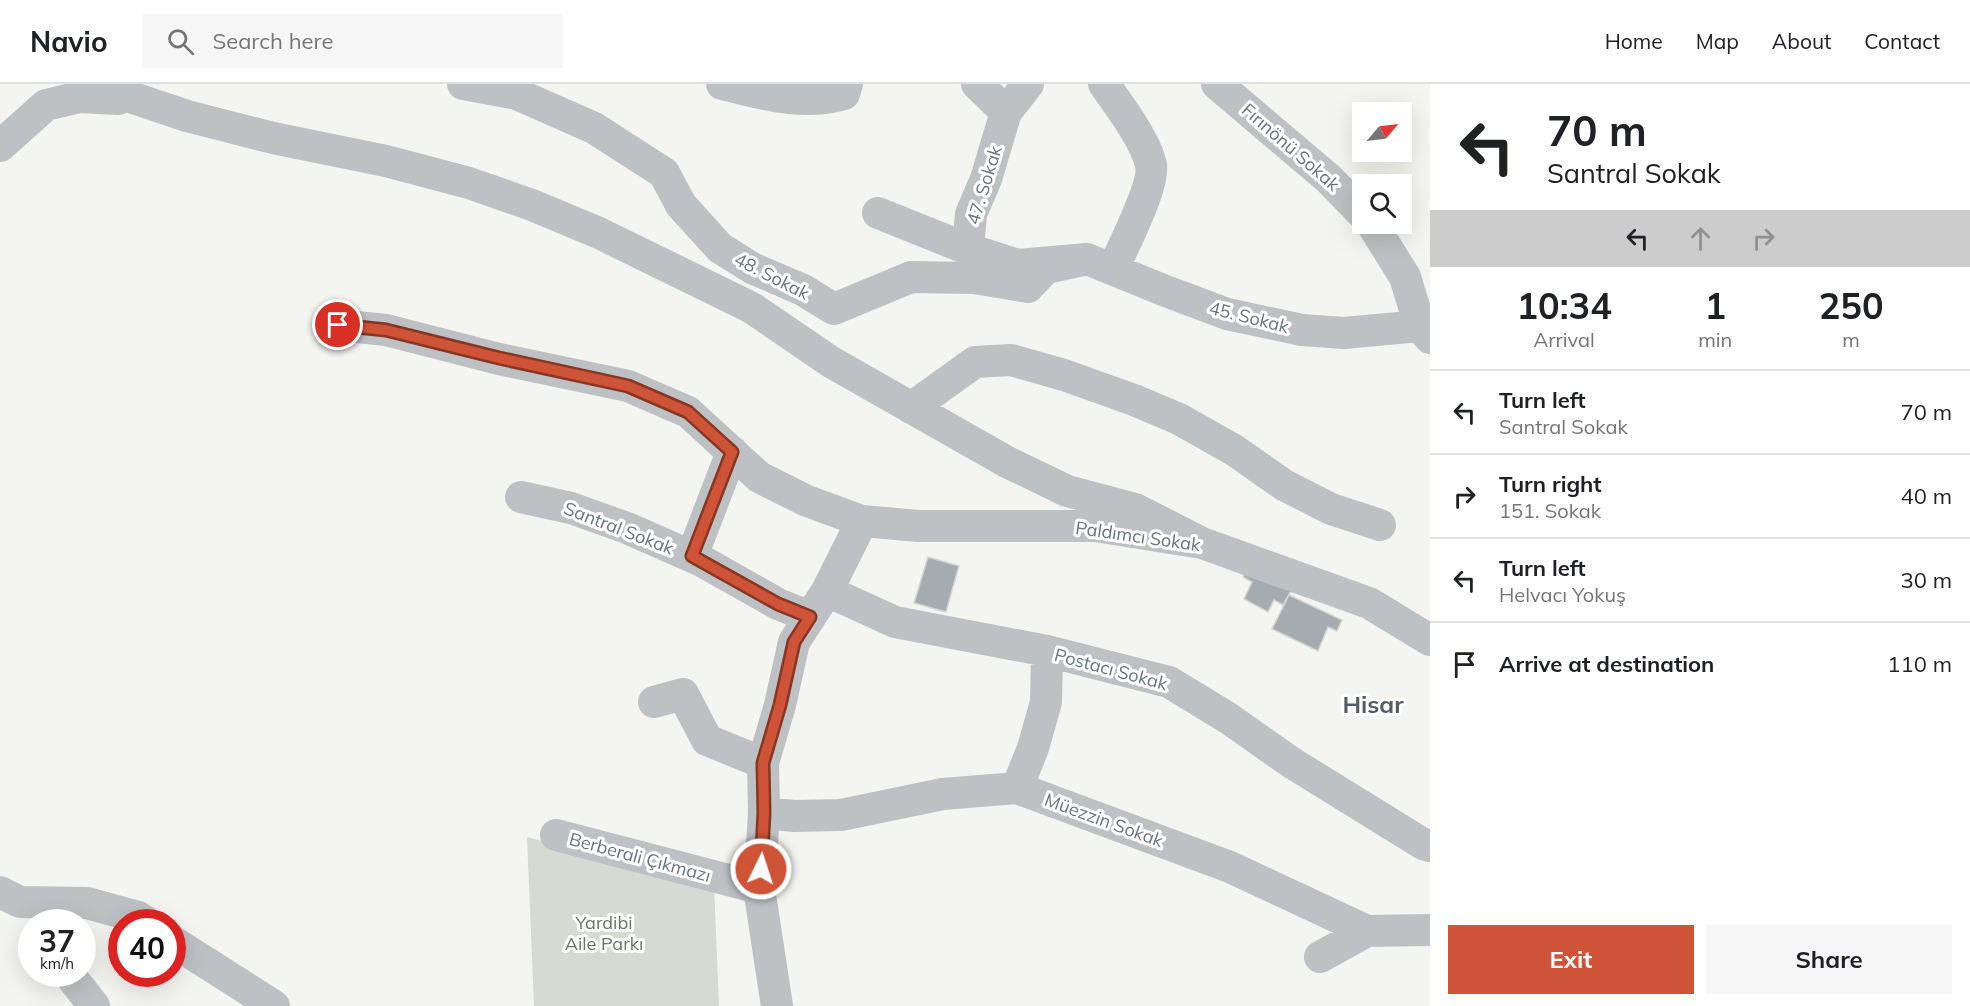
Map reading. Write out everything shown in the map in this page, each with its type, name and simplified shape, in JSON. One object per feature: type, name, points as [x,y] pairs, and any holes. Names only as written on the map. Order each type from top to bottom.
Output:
[{"type":"street","points":[[92,84],[187,116],[262,135],[386,160],[469,183],[532,205],[599,233],[752,308],[831,362],[1007,462],[1067,491],[1135,509],[1202,543]]},
{"type":"street","name":"48. Sokak","points":[[463,84],[517,94],[594,128],[664,173],[681,206],[720,248],[752,268],[803,291],[834,309]]},
{"type":"street","points":[[722,84],[784,99],[825,99],[844,94],[847,84]]},
{"type":"street","points":[[977,84],[1006,112],[1028,84]]},
{"type":"street","points":[[831,362],[834,309],[911,277],[974,278],[1028,287],[1046,268],[1100,264],[1146,193],[1152,166],[1137,135],[1104,84]]},
{"type":"street","name":"Fırınönü Sokak","points":[[1217,84],[1329,179],[1352,203]]},
{"type":"street","points":[[0,146],[46,105],[80,97],[140,100]]},
{"type":"street","name":"47. Sokak","points":[[1006,112],[986,178],[971,214],[968,249],[1018,265],[1100,264]]},
{"type":"street","points":[[878,213],[968,249]]},
{"type":"street","points":[[1378,234],[1405,277],[1425,332]]},
{"type":"street","name":"45. Sokak","points":[[1100,264],[1227,314],[1302,330],[1344,333],[1425,332]]},
{"type":"street","name":"Paldımcı Sokak","points":[[338,325],[386,330],[499,358],[628,386],[688,412],[759,477],[807,501],[862,521],[920,526],[1095,526],[1202,543],[1369,603],[1430,640]]},
{"type":"street","points":[[911,408],[975,362],[1011,360],[1064,375],[1179,419],[1234,450],[1284,485],[1331,509],[1380,525]]},
{"type":"street","points":[[692,556],[732,452]]},
{"type":"street","name":"Santral Sokak","points":[[520,497],[571,508],[627,528],[692,556],[778,604],[810,617]]},
{"type":"street","points":[[777,1006],[759,888],[764,813],[763,763],[780,705],[794,642],[827,591],[862,521]]},
{"type":"street","name":"Postacı Sokak","points":[[827,591],[895,622],[1047,651],[1169,682],[1228,718],[1292,763],[1430,846]]},
{"type":"street","points":[[1369,603],[1430,619]]},
{"type":"street","points":[[1017,788],[1046,702],[1047,651]]},
{"type":"street","points":[[654,702],[683,694],[707,740],[763,763]]},
{"type":"street","name":"Müezzin Sokak","points":[[764,813],[794,816],[841,815],[943,794],[1017,788],[1230,867],[1367,931],[1430,930]]},
{"type":"street","name":"Berberali Çıkmazı","points":[[556,835],[759,888]]},
{"type":"street","points":[[18,906],[87,903],[109,909]]},
{"type":"street","points":[[1320,957],[1367,931]]},
{"type":"street","points":[[186,950],[274,1006]]},
{"type":"street","points":[[79,987],[94,1006]]},
{"type":"green space","name":"Yardibi Aile Parkı","points":[[527,837],[714,886],[719,1006],[534,1006]]},
{"type":"building","points":[[928,557],[959,566],[946,612],[914,603]]},
{"type":"building","points":[[1251,563],[1293,587],[1283,605],[1274,600],[1268,612],[1244,599],[1252,582],[1243,577]]},
{"type":"building","points":[[1289,595],[1342,620],[1337,631],[1328,627],[1318,651],[1272,629]]},
{"type":"district","name":"Hisar","points":[[1373,704]]},
{"type":"route","points":[[338,325],[386,330],[499,358],[628,386],[688,412],[732,452],[692,556],[778,604],[810,617],[794,642],[780,705],[763,763],[764,813],[761,869]]}]
